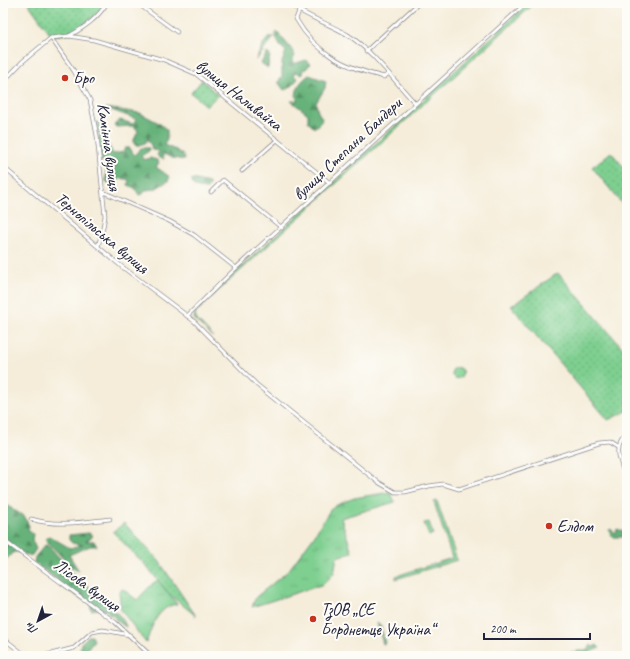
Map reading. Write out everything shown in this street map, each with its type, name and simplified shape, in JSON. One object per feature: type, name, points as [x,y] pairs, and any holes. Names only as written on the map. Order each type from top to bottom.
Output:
[{"type":"street","points":[[69,36],[98,17],[107,3]]},
{"type":"street","points":[[137,3],[177,32]]},
{"type":"street","points":[[288,3],[299,11],[348,35],[366,51],[416,103]]},
{"type":"street","points":[[366,51],[419,3]]},
{"type":"street","name":"вулиця Степана Бандери","points":[[187,316],[236,268],[282,228],[526,3]]},
{"type":"street","points":[[299,11],[296,19],[331,58],[344,65],[369,73],[384,77],[388,74]]},
{"type":"street","name":"вулиця Наливайка","points":[[51,38],[69,36],[94,40],[164,60],[192,72],[330,183]]},
{"type":"street","points":[[3,82],[22,62],[51,38]]},
{"type":"street","name":"Камінна вулиця","points":[[51,38],[74,71],[90,100],[96,130],[105,221],[98,246]]},
{"type":"street","points":[[242,171],[277,140]]},
{"type":"street","name":"Тернопільська вулиця","points":[[3,167],[144,285],[187,316],[256,385],[378,482],[395,492],[405,492],[443,484],[459,488],[599,443],[610,442],[618,447]]},
{"type":"street","points":[[211,192],[223,180],[282,228]]},
{"type":"street","points":[[103,192],[169,221],[194,235],[236,268]]},
{"type":"street","points":[[627,435],[618,447],[618,454],[627,481]]},
{"type":"street","points":[[31,519],[45,523],[66,524],[110,519]]},
{"type":"street","name":"Лісова вулиця","points":[[3,540],[130,635],[151,656]]},
{"type":"street","points":[[43,656],[74,648],[92,632],[103,630],[130,635]]},
{"type":"street","points":[[3,638],[26,656]]},
{"type":"green space","points":[[28,3],[106,3],[95,16],[81,27],[66,34],[58,35],[50,34]]},
{"type":"green space","points":[[529,3],[535,3],[207,301],[195,314],[197,320],[213,337],[194,319],[195,312],[228,279]]},
{"type":"green space","points":[[277,32],[294,52],[293,64],[306,60],[310,64],[306,69],[302,70],[303,73],[301,75],[296,72],[293,74],[298,79],[289,88],[284,90],[278,82],[282,77],[282,62],[286,51],[280,46],[275,35]]},
{"type":"green space","points":[[269,37],[274,37],[256,60],[263,44]]},
{"type":"green space","points":[[267,53],[270,55],[268,68],[261,63]]},
{"type":"green space","points":[[309,75],[326,81],[325,88],[316,103],[318,112],[322,118],[321,122],[314,128],[308,122],[308,114],[291,101],[297,101],[296,93],[298,86]]},
{"type":"green space","points":[[202,80],[218,95],[207,106],[191,93]]},
{"type":"green space","points":[[106,108],[140,113],[159,123],[167,130],[167,140],[164,145],[176,150],[184,156],[185,160],[172,158],[162,153],[164,159],[159,158],[157,154],[160,151],[152,150],[148,137],[145,143],[136,146],[133,142],[138,131],[134,126],[116,127],[114,125],[120,120],[133,124],[136,119]]},
{"type":"green space","points":[[97,123],[103,123],[103,133],[113,154],[123,152],[125,148],[130,148],[134,155],[141,148],[149,148],[149,151],[141,156],[144,160],[150,158],[157,160],[159,163],[156,167],[170,177],[168,181],[155,189],[145,190],[143,194],[139,195],[135,188],[128,185],[129,180],[121,178],[116,181],[117,190],[115,193],[112,192],[110,185],[106,181],[106,169],[102,160]]},
{"type":"green space","points":[[611,152],[627,171],[627,210],[592,167]]},
{"type":"green space","points":[[192,179],[209,183],[209,186],[207,189],[196,187],[192,182]]},
{"type":"green space","points":[[558,273],[627,353],[627,411],[608,420],[511,306]]},
{"type":"green space","points":[[455,368],[459,368],[461,369],[461,377],[455,378],[452,375],[452,371]]},
{"type":"green space","points":[[390,492],[395,502],[341,518],[352,552],[337,557],[334,573],[324,584],[252,607],[256,597],[288,571],[314,536],[330,510],[337,505],[354,498]]},
{"type":"green space","points":[[437,501],[457,560],[396,579],[396,576],[452,558],[434,502]]},
{"type":"green space","points":[[3,503],[25,517],[29,526],[28,530],[33,534],[32,540],[36,549],[32,555],[28,556],[21,552],[14,552],[3,563]]},
{"type":"green space","points":[[429,522],[433,534],[429,536],[424,523]]},
{"type":"green space","points":[[124,523],[159,561],[196,616],[169,594],[148,568],[113,532]]},
{"type":"green space","points":[[610,529],[616,533],[617,529],[625,532],[627,529],[627,537],[613,537],[609,531]]},
{"type":"green space","points":[[89,533],[93,536],[86,541],[94,541],[97,546],[90,546],[69,555],[79,571],[72,568],[45,539],[49,536],[70,548],[83,545],[72,543],[69,540],[69,535]]},
{"type":"green space","points":[[45,545],[50,547],[76,577],[98,593],[110,610],[113,610],[120,616],[126,627],[116,620],[114,616],[108,614],[109,612],[105,610],[91,610],[90,602],[82,599],[61,586],[55,578],[34,563],[35,557]]},
{"type":"green space","points":[[158,580],[177,604],[170,606],[160,613],[153,624],[146,643],[121,610],[119,592],[123,589],[137,600],[153,583]]},
{"type":"green space","points":[[377,623],[381,626],[385,643],[383,644]]},
{"type":"green space","points":[[88,636],[92,636],[94,640],[86,651],[80,648],[81,643]]},
{"type":"green space","points":[[591,645],[593,647],[597,645],[600,648],[580,656],[572,656],[571,652],[575,654],[577,651],[586,651]]},
{"type":"place","name":"Бро","points":[[65,78]]},
{"type":"place","name":"Елдом","points":[[549,526]]},
{"type":"place","name":"ТзОВ „СЕ Борднетце Україна“","points":[[313,619]]}]
